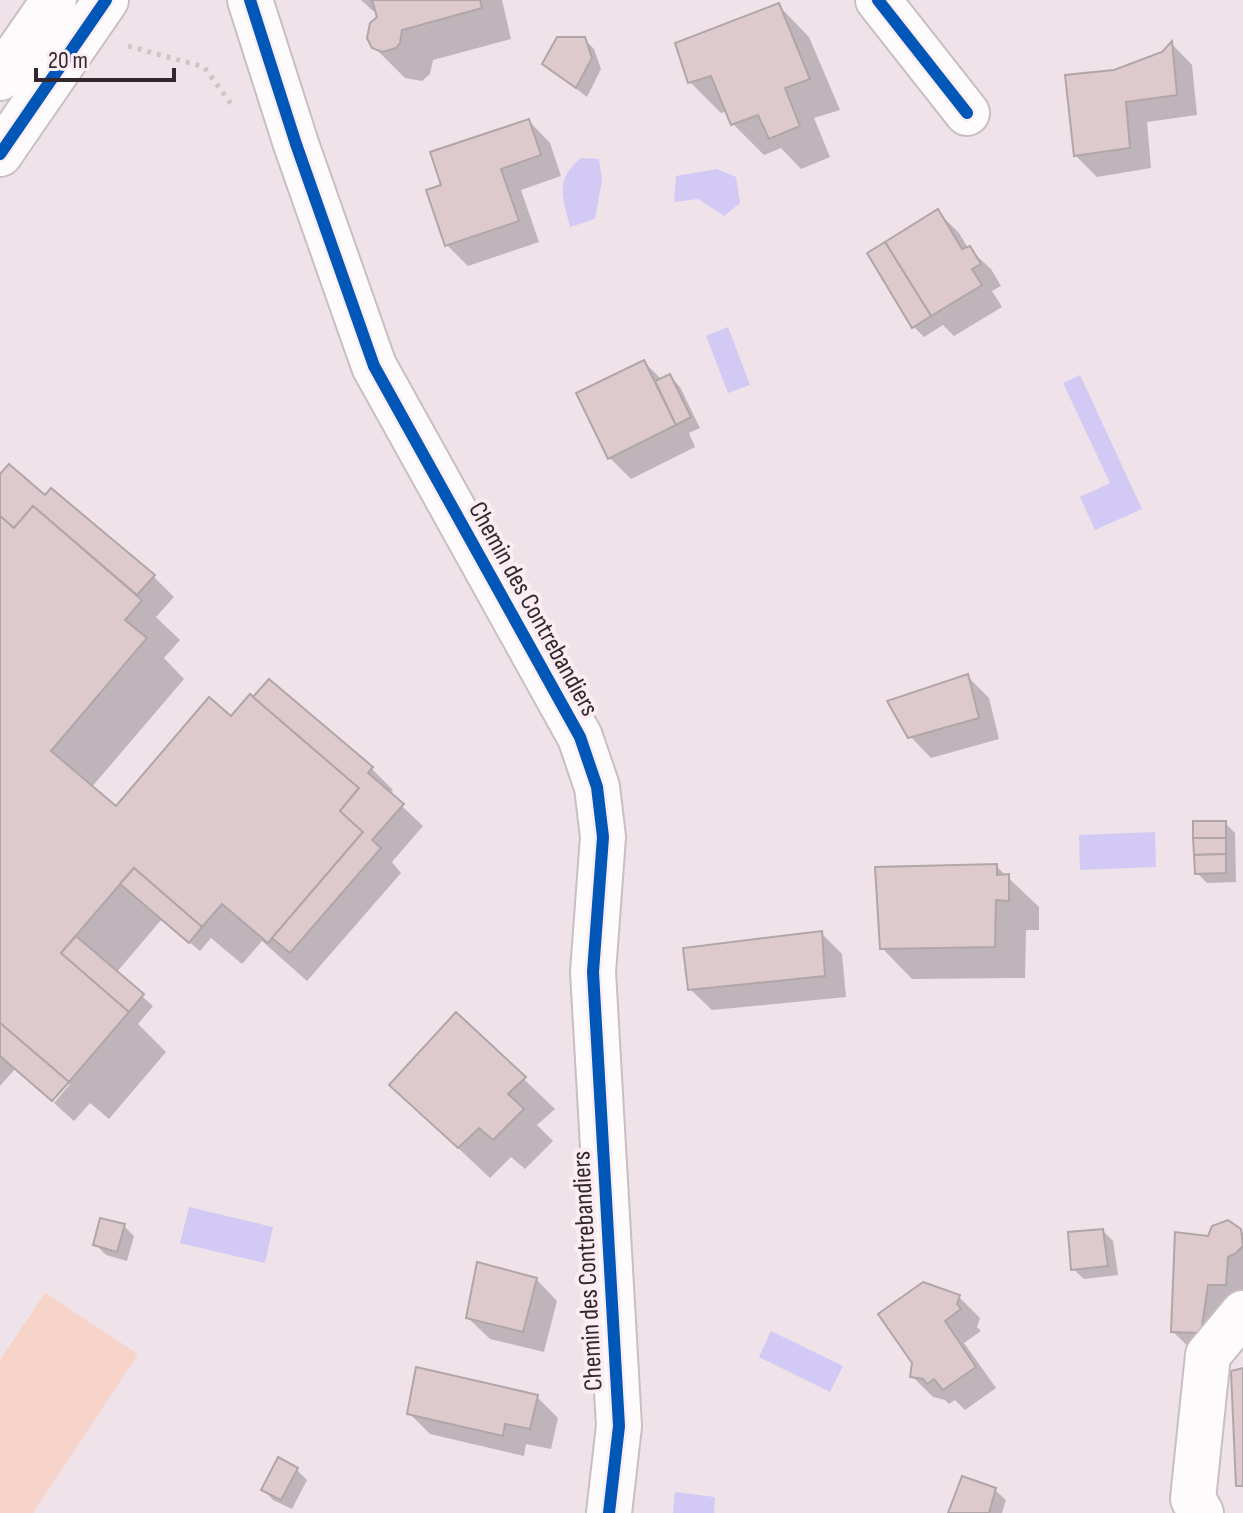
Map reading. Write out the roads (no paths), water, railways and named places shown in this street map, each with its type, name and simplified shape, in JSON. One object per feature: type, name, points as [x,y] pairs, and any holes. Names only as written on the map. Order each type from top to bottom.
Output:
[{"type":"street","points":[[0,78],[54,0]]},
{"type":"street","name":"Chemin des Contrebandiers","points":[[250,0],[296,144],[374,366],[580,737],[597,787],[603,837],[593,972],[619,1426],[609,1513]]},
{"type":"street","points":[[878,0],[967,113]]},
{"type":"street","points":[[0,154],[94,18]]},
{"type":"street","points":[[1201,1513],[1193,1499],[1208,1355],[1243,1313]]}]
